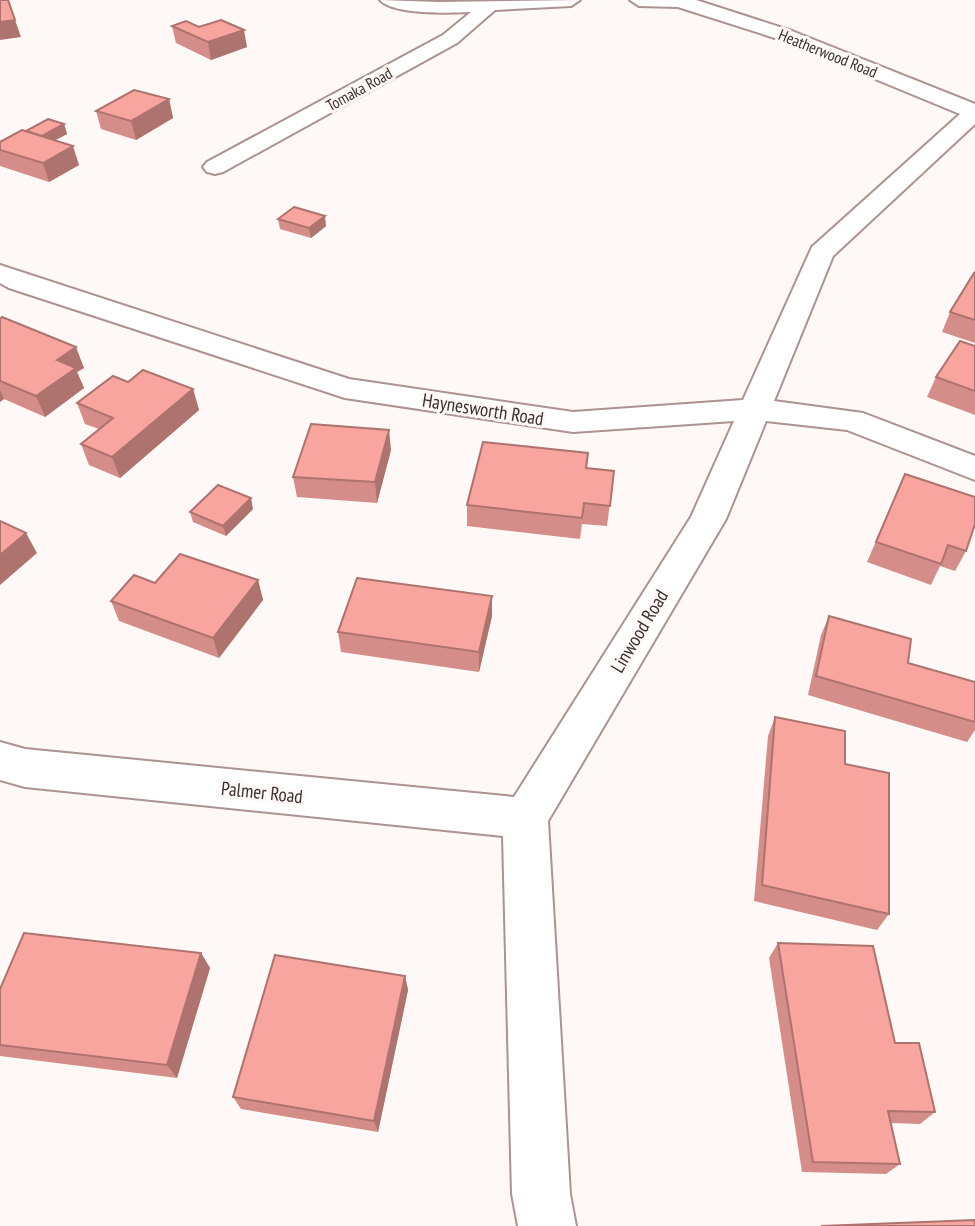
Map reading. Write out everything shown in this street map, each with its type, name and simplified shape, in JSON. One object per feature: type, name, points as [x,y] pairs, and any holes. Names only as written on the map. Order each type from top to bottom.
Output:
[{"type":"street","points":[[389,0],[438,8],[571,0]]},
{"type":"street","name":"Heatherwood Road","points":[[639,0],[678,0],[785,35],[975,112]]},
{"type":"street","name":"Tomaka Road","points":[[215,167],[450,39],[492,3]]},
{"type":"street","name":"Linwood Road","points":[[525,818],[708,519],[821,253],[975,112]]},
{"type":"street","name":"Haynesworth Road","points":[[6,283],[345,388],[573,422],[753,409],[852,420],[975,469]]},
{"type":"street","name":"Palmer Road","points":[[0,761],[25,768],[525,818]]},
{"type":"street","points":[[525,818],[541,1194],[547,1226]]},
{"type":"building","points":[[0,0],[8,0],[15,20],[0,22]]},
{"type":"building","points":[[221,20],[244,30],[208,42],[172,26],[186,21],[199,27]]},
{"type":"building","points":[[134,90],[169,99],[131,121],[96,111]]},
{"type":"building","points":[[48,119],[64,124],[42,136],[26,131]]},
{"type":"building","points":[[22,130],[73,146],[43,163],[0,150],[0,142]]},
{"type":"building","points":[[294,207],[325,216],[309,228],[278,219]]},
{"type":"building","points":[[975,273],[975,320],[950,312]]},
{"type":"building","points":[[2,317],[76,347],[57,360],[76,368],[36,396],[0,381]]},
{"type":"building","points":[[960,341],[975,346],[975,391],[936,377]]},
{"type":"building","points":[[143,370],[193,389],[112,457],[81,444],[113,418],[77,403],[113,376],[128,382]]},
{"type":"building","points":[[311,424],[389,430],[375,482],[293,477]]},
{"type":"building","points":[[483,442],[588,453],[586,468],[614,471],[610,506],[584,503],[582,518],[467,505]]},
{"type":"building","points":[[905,474],[975,497],[975,524],[966,551],[948,545],[941,564],[876,542]]},
{"type":"building","points":[[218,485],[251,498],[223,526],[190,512]]},
{"type":"building","points":[[0,521],[26,533],[0,555]]},
{"type":"building","points":[[180,554],[258,580],[213,638],[111,601],[134,575],[155,583]]},
{"type":"building","points":[[357,578],[492,596],[479,652],[338,632]]},
{"type":"building","points":[[829,616],[911,639],[908,663],[975,682],[975,722],[816,676]]},
{"type":"building","points":[[775,717],[845,731],[845,764],[889,773],[889,914],[762,885]]},
{"type":"building","points":[[24,933],[201,953],[167,1065],[0,1045],[0,989]]},
{"type":"building","points":[[778,943],[873,946],[895,1043],[919,1043],[935,1112],[888,1111],[900,1164],[813,1162]]},
{"type":"building","points":[[275,955],[405,976],[374,1121],[233,1097]]},
{"type":"building","points":[[975,1220],[975,1226],[821,1226]]}]
